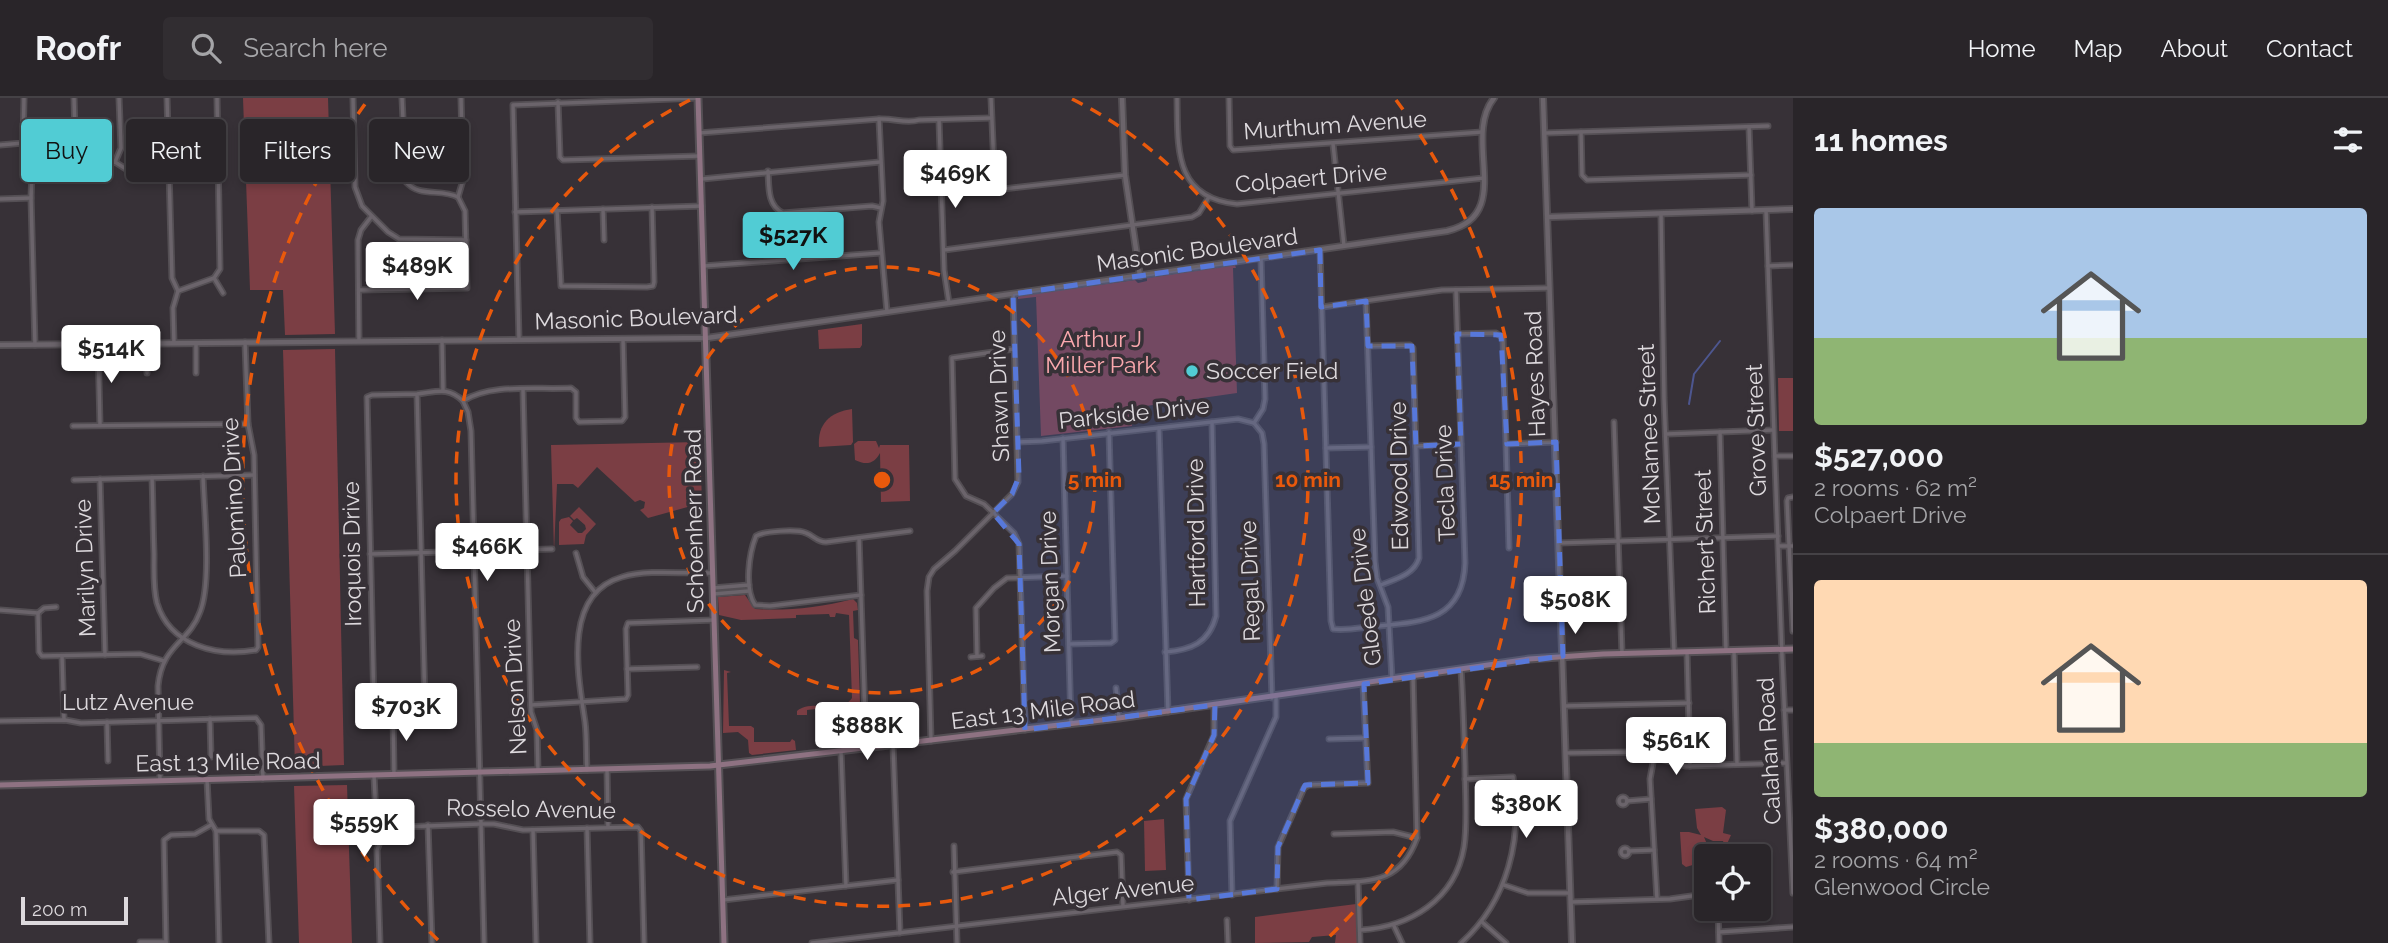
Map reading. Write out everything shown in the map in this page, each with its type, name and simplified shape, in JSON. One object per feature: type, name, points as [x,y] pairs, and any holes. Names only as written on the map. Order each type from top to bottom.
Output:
[{"type":"main road","name":"Schoenherr Road","points":[[698,98],[724,943]]},
{"type":"main road","name":"East 13 Mile Road","points":[[0,785],[717,765],[1168,712],[1563,656],[1793,649]]},
{"type":"street","points":[[0,145],[23,143],[24,98]]},
{"type":"street","points":[[74,98],[75,119]]},
{"type":"street","points":[[112,163],[121,148],[120,98]]},
{"type":"street","points":[[167,98],[168,119]]},
{"type":"street","points":[[178,291],[214,278],[221,266],[216,98]]},
{"type":"street","points":[[353,98],[355,187],[359,203],[371,217],[398,239],[467,240]]},
{"type":"street","points":[[359,290],[467,288],[465,211],[457,197],[444,192],[417,191],[406,182],[402,98]]},
{"type":"street","points":[[457,197],[463,180],[461,98]]},
{"type":"street","points":[[519,340],[513,105],[540,101],[558,103],[698,98]]},
{"type":"street","points":[[990,98],[995,190],[1125,175]]},
{"type":"street","points":[[1122,98],[1125,175],[1139,276]]},
{"type":"street","points":[[1177,98],[1180,162],[1191,182],[1209,197]]},
{"type":"street","name":"Murthum Avenue","points":[[1229,98],[1232,149],[1482,132]]},
{"type":"street","name":"Hayes Road","points":[[1543,98],[1572,943]]},
{"type":"street","name":"Masonic Boulevard","points":[[0,345],[707,338],[1447,232],[1461,228],[1479,212],[1484,197],[1482,132],[1490,99]]},
{"type":"street","points":[[558,103],[561,160],[700,156]]},
{"type":"street","points":[[699,133],[879,119],[909,123],[919,120],[991,118]]},
{"type":"street","points":[[879,119],[881,208],[878,222],[887,312]]},
{"type":"street","points":[[939,120],[944,250],[949,303]]},
{"type":"street","points":[[1546,133],[1768,126]]},
{"type":"street","points":[[1749,127],[1752,211]]},
{"type":"street","points":[[1581,132],[1582,175],[1587,180],[1751,175]]},
{"type":"street","points":[[1333,143],[1344,246]]},
{"type":"street","points":[[115,162],[126,168]]},
{"type":"street","points":[[702,179],[881,162]]},
{"type":"street","points":[[768,171],[772,204],[776,210],[783,213],[872,206],[881,208]]},
{"type":"street","name":"Colpaert Drive","points":[[944,250],[1196,216],[1209,197],[1237,204],[1484,178]]},
{"type":"street","points":[[32,182],[35,345]]},
{"type":"street","points":[[169,182],[172,278],[178,291],[173,308],[174,344]]},
{"type":"street","points":[[0,199],[31,198]]},
{"type":"street","points":[[515,212],[702,206]]},
{"type":"street","points":[[557,210],[561,286],[647,287],[653,286],[654,280],[652,207]]},
{"type":"street","points":[[603,209],[604,240]]},
{"type":"street","points":[[1548,217],[1793,209]]},
{"type":"street","name":"Grove Street","points":[[1766,210],[1782,649]]},
{"type":"street","name":"McNamee Street","points":[[1661,214],[1664,398],[1674,652]]},
{"type":"street","points":[[359,341],[358,240],[361,230],[371,217]]},
{"type":"street","points":[[1320,250],[1332,628],[1339,630],[1390,625]]},
{"type":"street","points":[[704,266],[880,253]]},
{"type":"street","points":[[1254,423],[1263,409],[1265,399],[1261,259]]},
{"type":"street","points":[[1768,266],[1793,265]]},
{"type":"street","points":[[214,278],[223,293]]},
{"type":"street","points":[[1322,307],[1455,289],[1549,288]]},
{"type":"street","name":"Tecla Drive","points":[[1390,625],[1429,619],[1445,609],[1459,593],[1465,563],[1455,289]]},
{"type":"street","name":"Shawn Drive","points":[[931,741],[927,583],[934,569],[1016,490],[1018,442],[1013,294]]},
{"type":"street","name":"Gloede Drive","points":[[1366,301],[1375,562],[1376,574],[1387,602],[1392,680]]},
{"type":"street","points":[[1457,334],[1501,335],[1509,548]]},
{"type":"street","points":[[463,401],[485,391],[574,389],[578,421],[624,419],[623,339]]},
{"type":"street","points":[[442,340],[443,390]]},
{"type":"street","name":"Palomino Drive","points":[[181,638],[211,651],[256,650],[258,647],[253,447],[248,424],[245,342]]},
{"type":"street","points":[[196,343],[196,373]]},
{"type":"street","points":[[98,344],[100,425]]},
{"type":"street","points":[[147,344],[147,373]]},
{"type":"street","name":"Edwood Drive","points":[[1368,346],[1410,345],[1413,348],[1418,562],[1409,573],[1381,585]]},
{"type":"street","points":[[1015,349],[955,357],[952,360],[955,479],[966,496],[984,504],[1018,539],[1025,730]]},
{"type":"street","points":[[394,775],[393,711],[424,709],[417,394],[443,390],[453,393],[463,401],[470,417],[484,943]]},
{"type":"street","name":"Nelson Drive","points":[[523,390],[531,705],[537,730],[538,771]]},
{"type":"street","name":"Iroquois Drive","points":[[393,711],[374,711],[367,397],[417,394]]},
{"type":"street","name":"Parkside Drive","points":[[1018,442],[1238,419],[1254,423]]},
{"type":"street","name":"Hartford Drive","points":[[1166,653],[1184,651],[1198,645],[1209,634],[1216,616],[1212,422]]},
{"type":"street","points":[[1614,422],[1622,653]]},
{"type":"street","name":"Regal Drive","points":[[1232,895],[1230,821],[1276,717],[1264,444],[1262,433],[1254,423]]},
{"type":"street","points":[[73,426],[248,424]]},
{"type":"street","points":[[1159,428],[1168,712]]},
{"type":"street","points":[[1667,434],[1773,430]]},
{"type":"street","points":[[1069,644],[1111,643],[1115,640],[1109,432]]},
{"type":"street","name":"Richert Street","points":[[1720,432],[1726,651]]},
{"type":"street","name":"Morgan Drive","points":[[1063,438],[1071,724]]},
{"type":"street","points":[[1507,444],[1556,442]]},
{"type":"street","points":[[1416,446],[1461,444]]},
{"type":"street","points":[[1326,448],[1371,447]]},
{"type":"street","points":[[1774,456],[1793,456]]},
{"type":"street","points":[[74,480],[254,475]]},
{"type":"street","points":[[160,781],[158,680],[164,661],[198,618],[205,593],[203,476]]},
{"type":"street","points":[[152,478],[156,595],[165,619],[181,638]]},
{"type":"street","name":"Marilyn Drive","points":[[100,479],[105,655]]},
{"type":"street","name":"Grove Street","points":[[1791,498],[1793,631]]},
{"type":"street","points":[[861,595],[758,606],[752,601],[749,585],[753,547],[759,534],[802,531],[820,542],[910,531]]},
{"type":"street","points":[[1559,543],[1778,536]]},
{"type":"street","points":[[859,538],[866,749]]},
{"type":"street","points":[[1779,546],[1791,546]]},
{"type":"street","points":[[370,554],[552,549]]},
{"type":"street","points":[[576,553],[583,577],[595,592]]},
{"type":"street","points":[[587,770],[585,723],[581,703],[579,626],[586,605],[595,592],[609,582],[627,576],[713,573]]},
{"type":"street","points":[[977,656],[976,608],[1002,580],[1067,576]]},
{"type":"street","points":[[713,591],[749,585]]},
{"type":"street","points":[[713,591],[750,591]]},
{"type":"street","points":[[0,610],[38,613],[47,607],[56,607]]},
{"type":"street","points":[[38,613],[41,656],[140,654],[164,661]]},
{"type":"street","points":[[531,705],[627,698],[628,623],[713,620]]},
{"type":"street","name":"Calahan Road","points":[[1782,649],[1793,893]]},
{"type":"street","points":[[1734,651],[1737,764]]},
{"type":"street","points":[[1687,652],[1690,766]]},
{"type":"street","points":[[62,656],[64,720]]},
{"type":"street","points":[[627,669],[697,667]]},
{"type":"street","points":[[1360,930],[1394,926],[1415,916],[1429,906],[1456,871],[1465,844],[1461,669]]},
{"type":"street","points":[[1334,834],[1393,832],[1416,838],[1413,676]]},
{"type":"street","points":[[1277,889],[1278,847],[1304,788],[1309,785],[1368,783],[1363,684]]},
{"type":"street","points":[[1116,688],[1119,718]]},
{"type":"street","points":[[1564,706],[1689,703]]},
{"type":"street","points":[[1189,900],[1186,799],[1214,735],[1214,705]]},
{"type":"street","points":[[1784,710],[1793,710]]},
{"type":"street","name":"Lutz Avenue","points":[[0,721],[64,720],[81,723],[256,718],[261,723],[262,779]]},
{"type":"street","points":[[210,719],[211,757]]},
{"type":"street","points":[[107,722],[108,761]]},
{"type":"street","points":[[1329,740],[1366,738]]},
{"type":"street","points":[[893,745],[900,933]]},
{"type":"street","points":[[841,752],[846,886]]},
{"type":"street","points":[[1566,753],[1629,752],[1690,766],[1786,763]]},
{"type":"street","points":[[1654,757],[1650,773],[1657,899]]},
{"type":"street","points":[[607,769],[608,828]]},
{"type":"street","points":[[374,776],[376,816],[383,834],[377,850],[380,943]]},
{"type":"street","points":[[1461,943],[1482,922],[1504,886],[1514,846],[1514,778],[1465,779]]},
{"type":"street","points":[[207,780],[208,813],[211,825],[216,831],[219,943]]},
{"type":"street","points":[[1627,800],[1651,799]]},
{"type":"street","name":"Rosselo Avenue","points":[[383,834],[399,827],[428,825],[480,824],[533,830],[638,827],[641,831],[644,943]]},
{"type":"street","points":[[140,942],[166,942],[165,837],[195,834],[211,825]]},
{"type":"street","points":[[428,825],[432,943]]},
{"type":"street","points":[[587,828],[590,943]]},
{"type":"street","points":[[533,830],[536,943]]},
{"type":"street","points":[[216,831],[263,832],[266,841],[269,943]]},
{"type":"street","name":"Alger Avenue","points":[[812,943],[1277,889],[1378,880],[1395,871],[1411,854],[1416,838]]},
{"type":"street","points":[[954,846],[957,943]]},
{"type":"street","points":[[1629,851],[1654,850]]},
{"type":"street","points":[[953,872],[1117,852],[1121,855],[1122,907]]},
{"type":"street","points":[[723,900],[898,880]]},
{"type":"street","points":[[1358,882],[1360,943]]},
{"type":"street","points":[[1504,886],[1528,893],[1570,893]]},
{"type":"street","points":[[1570,902],[1694,895]]},
{"type":"street","points":[[1227,920],[1228,943]]},
{"type":"street","points":[[1719,921],[1719,943]]},
{"type":"street","points":[[1482,922],[1506,943]]},
{"type":"street","points":[[1394,926],[1402,943]]},
{"type":"street","points":[[1719,932],[1793,927]]},
{"type":"highlighted area","points":[[1320,250],[1321,307],[1366,301],[1368,346],[1412,346],[1416,446],[1461,444],[1457,334],[1501,335],[1507,444],[1556,442],[1563,656],[1364,684],[1368,783],[1305,785],[1278,847],[1277,889],[1189,900],[1186,799],[1214,735],[1215,705],[1025,730],[1019,544],[993,513],[1012,494],[1019,476],[1013,294]]},
{"type":"green space","points":[[243,98],[328,98],[329,119],[244,119]]},
{"type":"green space","points":[[246,182],[330,182],[335,334],[285,335],[283,290],[250,290]]},
{"type":"green space","name":"Arthur J Miller Park","points":[[1235,265],[1237,393],[1132,408],[1132,426],[1041,436],[1036,297],[1044,296],[1018,299],[1018,296],[1135,280],[1138,283],[1147,281],[1147,278]]},
{"type":"green space","points":[[862,324],[860,348],[819,349],[818,330]]},
{"type":"green space","points":[[335,349],[344,765],[295,767],[283,350]]},
{"type":"green space","points":[[1778,378],[1793,378],[1793,431],[1779,431]]},
{"type":"green space","points":[[852,409],[851,445],[819,447],[820,432],[826,420],[837,413]]},
{"type":"green space","points":[[858,441],[876,441],[879,448],[880,445],[909,445],[910,501],[881,502],[880,453],[870,463],[855,460],[854,444]]},
{"type":"green space","points":[[700,442],[702,503],[648,518],[640,510],[644,508],[645,502],[635,502],[597,467],[578,488],[573,484],[557,484],[554,551],[551,445]]},
{"type":"green space","points":[[579,507],[596,524],[586,535],[584,544],[559,545],[561,519],[569,517],[573,521],[570,525],[578,533],[586,529],[577,518],[574,520],[570,516]]},
{"type":"green space","points":[[745,595],[755,609],[766,610],[815,607],[853,599],[858,610],[853,611],[854,638],[858,640],[860,704],[807,710],[807,715],[797,715],[797,711],[803,707],[841,705],[852,698],[849,615],[836,613],[835,617],[830,617],[829,614],[796,615],[796,618],[741,620],[719,615],[718,597]]},
{"type":"green space","points":[[724,670],[731,672],[727,673],[729,726],[751,726],[754,728],[754,742],[790,742],[792,739],[795,741],[796,750],[752,755],[749,753],[748,740],[738,732],[723,733]]},
{"type":"green space","points":[[347,785],[352,943],[299,943],[294,786]]},
{"type":"green space","points":[[1722,807],[1726,810],[1723,833],[1731,835],[1727,844],[1704,837],[1707,844],[1694,844],[1694,865],[1686,867],[1682,864],[1680,832],[1701,835],[1697,828],[1695,809]]},
{"type":"green space","points":[[1164,819],[1166,870],[1145,871],[1144,821]]},
{"type":"green space","points":[[1356,904],[1358,943],[1335,943],[1336,935],[1312,937],[1309,942],[1255,943],[1255,917]]},
{"type":"waterway","points":[[1689,404],[1694,374],[1720,341]]},
{"type":"place","name":"Soccer Field","points":[[1192,371]]}]
